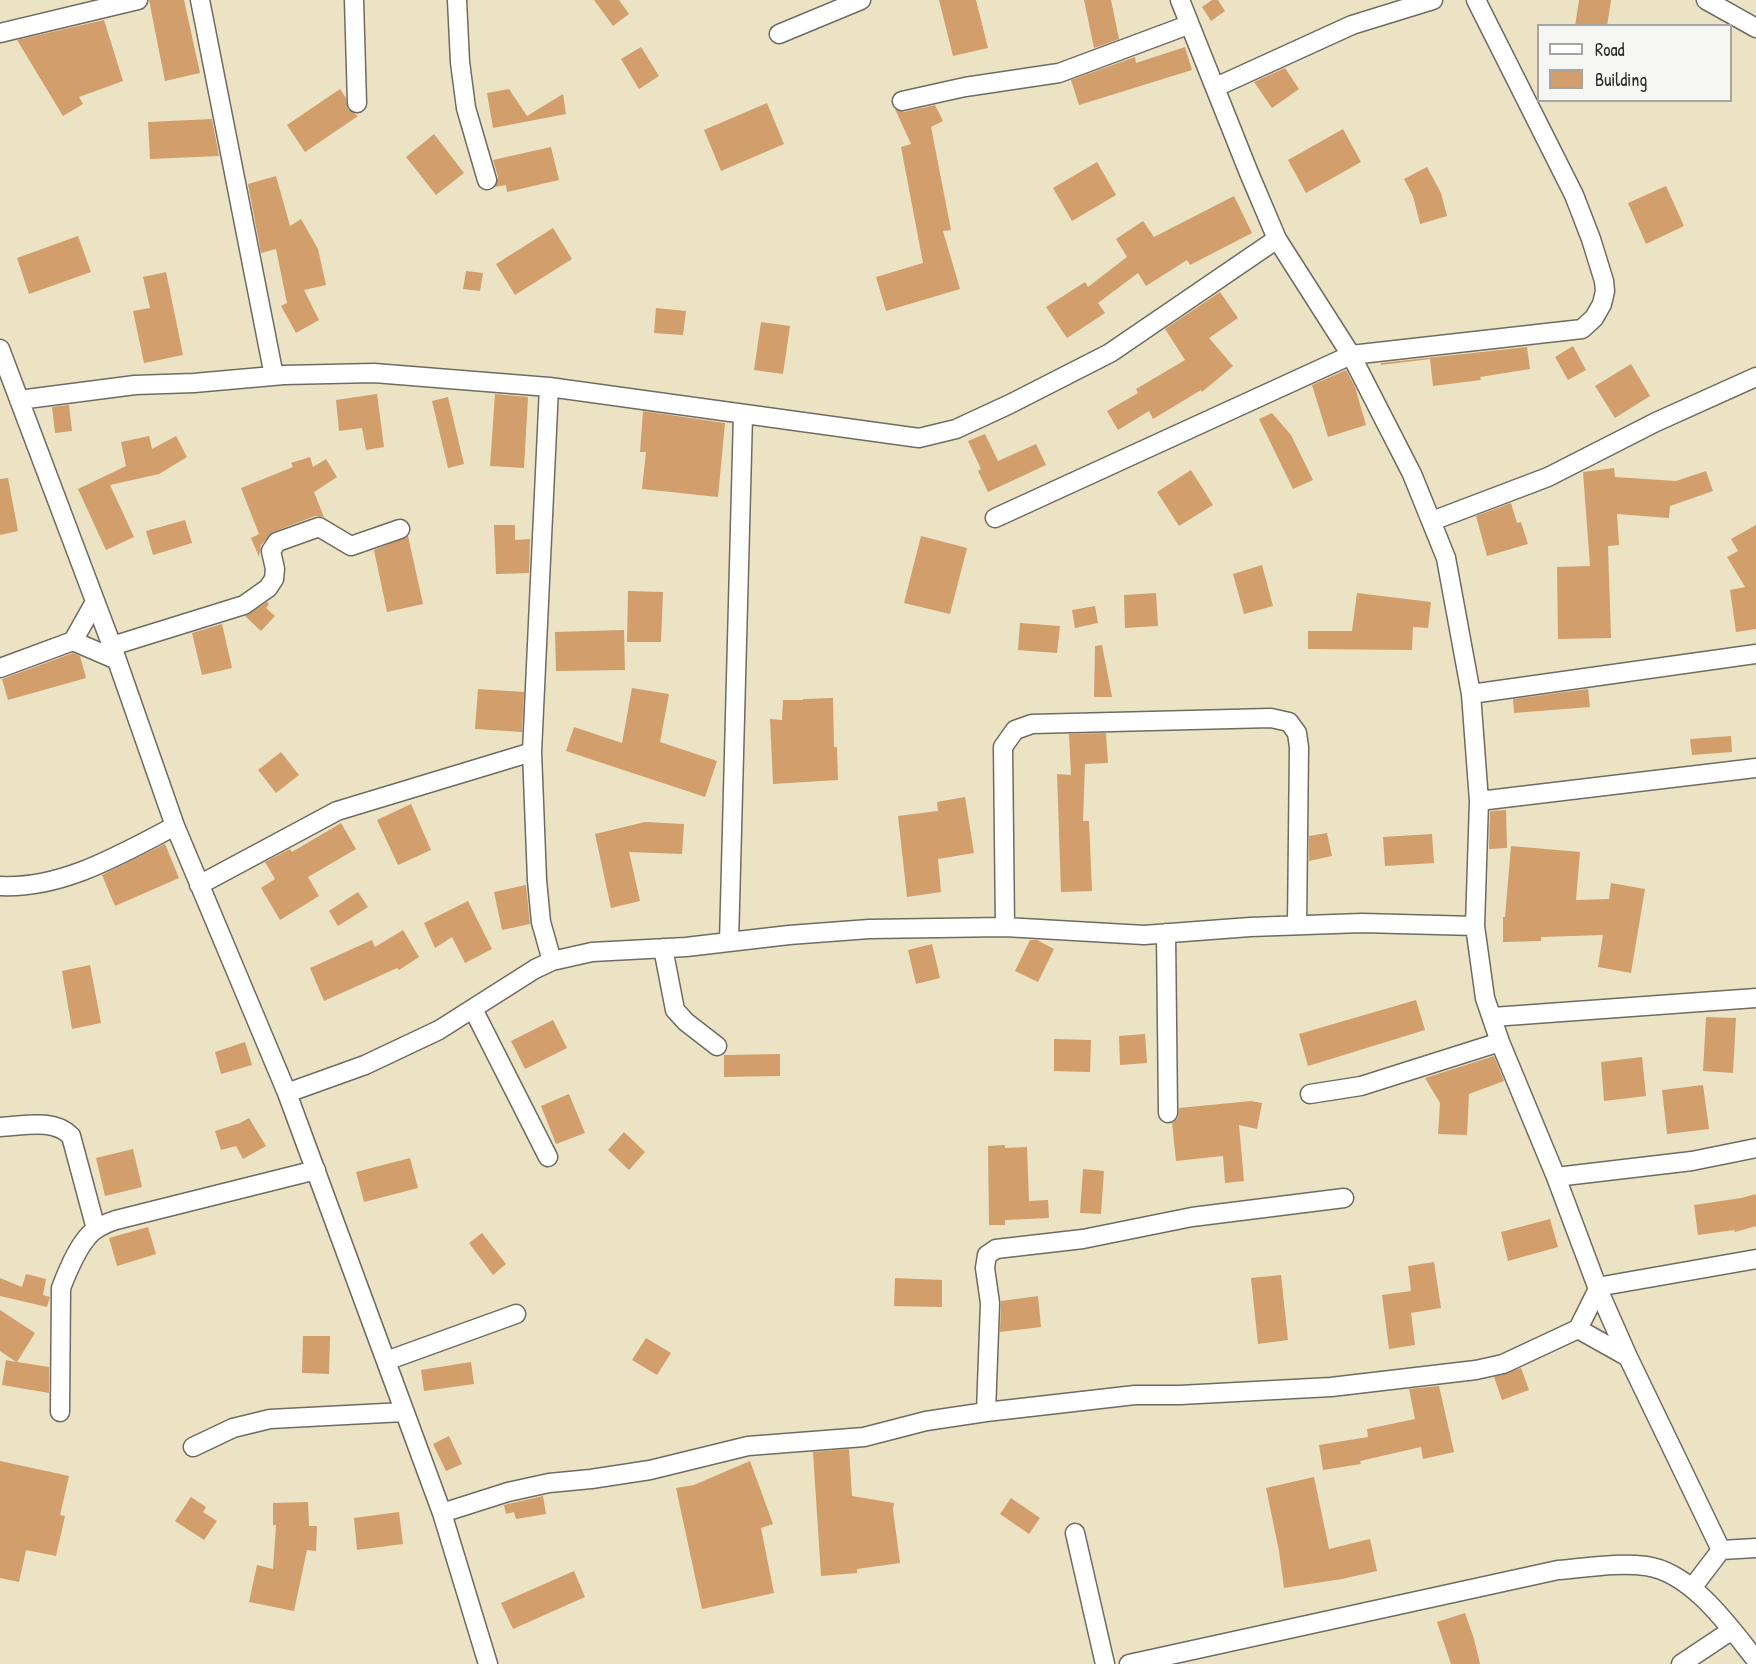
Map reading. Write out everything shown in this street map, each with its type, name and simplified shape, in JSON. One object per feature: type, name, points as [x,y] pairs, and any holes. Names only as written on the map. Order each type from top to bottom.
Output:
[{"type":"street","points":[[0,33],[138,0]]},
{"type":"street","points":[[200,0],[273,376]]},
{"type":"street","points":[[354,0],[357,103]]},
{"type":"street","points":[[457,0],[460,62],[466,108],[487,180]]},
{"type":"street","points":[[779,34],[861,0]]},
{"type":"street","points":[[1180,0],[1188,25],[1216,87],[1277,239],[1351,355],[1412,474],[1446,558],[1471,694],[1479,801],[1475,926],[1483,990],[1500,1042],[1556,1177],[1598,1288],[1628,1357],[1721,1550]]},
{"type":"street","points":[[1216,87],[1352,26],[1433,0]]},
{"type":"street","points":[[995,519],[1351,355],[1582,329],[1594,318],[1602,304],[1605,291],[1604,280],[1574,195],[1476,0]]},
{"type":"street","points":[[1706,0],[1756,28]]},
{"type":"street","points":[[902,101],[965,87],[1059,72],[1188,25]]},
{"type":"street","points":[[19,400],[135,385],[273,376],[374,373],[549,387],[919,438],[942,434],[1010,404],[1110,353],[1277,239]]},
{"type":"street","points":[[0,349],[114,653],[175,826],[287,1093],[316,1170],[442,1514],[488,1664]]},
{"type":"street","points":[[1432,521],[1548,477],[1656,422],[1756,377]]},
{"type":"street","points":[[549,387],[532,752],[541,922],[552,961]]},
{"type":"street","points":[[729,942],[743,415]]},
{"type":"street","points":[[0,668],[73,641],[114,653],[244,605],[268,588],[274,579],[275,569],[271,551],[274,544],[320,527],[351,546],[400,529]]},
{"type":"street","points":[[73,641],[95,602]]},
{"type":"street","points":[[1471,694],[1756,654]]},
{"type":"street","points":[[1005,927],[1004,747],[1015,730],[1032,724],[1271,718],[1289,722],[1297,733],[1299,747],[1297,925]]},
{"type":"street","points":[[199,885],[336,811],[532,752]]},
{"type":"street","points":[[1479,801],[1756,768]]},
{"type":"street","points":[[0,886],[17,887],[51,882],[114,858],[175,826]]},
{"type":"street","points":[[287,1093],[365,1065],[439,1030],[535,969],[552,961],[592,952],[663,948],[869,929],[1005,927],[1144,934],[1362,923],[1475,926]]},
{"type":"street","points":[[1166,933],[1168,1113]]},
{"type":"street","points":[[663,948],[675,1010],[686,1022],[717,1046]]},
{"type":"street","points":[[1493,1017],[1756,998]]},
{"type":"street","points":[[473,1009],[548,1157]]},
{"type":"street","points":[[1310,1094],[1361,1086],[1500,1042]]},
{"type":"street","points":[[0,1127],[52,1124],[65,1129],[71,1136],[96,1228]]},
{"type":"street","points":[[1556,1177],[1692,1161],[1756,1148]]},
{"type":"street","points":[[60,1412],[61,1288],[68,1269],[79,1250],[96,1228],[116,1220],[316,1170]]},
{"type":"street","points":[[986,1412],[990,1303],[985,1268],[987,1254],[996,1249],[1083,1239],[1192,1217],[1344,1198]]},
{"type":"street","points":[[1598,1288],[1756,1259]]},
{"type":"street","points":[[442,1514],[508,1492],[549,1483],[650,1470],[748,1446],[864,1437],[926,1421],[986,1412],[1135,1395],[1180,1395],[1331,1387],[1455,1373],[1503,1365],[1578,1329],[1598,1288]]},
{"type":"street","points":[[386,1361],[516,1314]]},
{"type":"street","points":[[1578,1329],[1628,1357]]},
{"type":"street","points":[[193,1447],[233,1428],[270,1419],[404,1412]]},
{"type":"street","points":[[1075,1533],[1105,1664]]},
{"type":"street","points":[[1692,1588],[1721,1550],[1756,1548]]},
{"type":"street","points":[[1129,1664],[1558,1570],[1630,1565],[1662,1570],[1692,1588],[1732,1630],[1756,1660]]},
{"type":"street","points":[[1682,1664],[1732,1630]]},
{"type":"building","points":[[149,0],[184,0],[200,73],[165,81]]},
{"type":"building","points":[[594,0],[619,0],[629,14],[613,26]]},
{"type":"building","points":[[939,0],[976,0],[988,48],[953,56]]},
{"type":"building","points":[[1084,0],[1111,0],[1119,39],[1094,48]]},
{"type":"building","points":[[1212,0],[1218,0],[1225,11],[1211,21],[1202,7]]},
{"type":"building","points":[[1579,0],[1611,0],[1607,24],[1575,24]]},
{"type":"building","points":[[104,20],[123,81],[79,97],[83,104],[63,116],[17,40]]},
{"type":"building","points":[[641,47],[659,76],[639,89],[621,59]]},
{"type":"building","points":[[1185,47],[1192,70],[1079,105],[1071,80],[1135,57],[1136,63]]},
{"type":"building","points":[[1285,68],[1299,89],[1272,108],[1254,82]]},
{"type":"building","points":[[340,89],[346,98],[348,109],[358,116],[305,152],[287,125]]},
{"type":"building","points":[[509,89],[527,116],[563,94],[566,114],[493,128],[487,93]]},
{"type":"building","points":[[767,103],[784,144],[721,171],[704,130]]},
{"type":"building","points":[[935,105],[943,121],[931,127],[951,230],[943,231],[960,289],[886,311],[876,277],[923,263],[901,147],[911,144],[895,109],[904,112]]},
{"type":"building","points":[[212,119],[219,156],[150,159],[148,122]]},
{"type":"building","points":[[1343,129],[1361,162],[1306,193],[1288,160]]},
{"type":"building","points":[[434,134],[464,173],[436,195],[406,157]]},
{"type":"building","points":[[551,147],[559,180],[507,192],[506,185],[495,187],[498,177],[493,160]]},
{"type":"building","points":[[1097,162],[1116,195],[1072,221],[1053,188]]},
{"type":"building","points":[[1427,167],[1441,193],[1447,216],[1420,224],[1413,196],[1404,179]]},
{"type":"building","points":[[276,176],[290,226],[301,219],[318,249],[326,285],[304,290],[319,320],[296,333],[281,306],[287,303],[276,249],[261,253],[248,184]]},
{"type":"building","points":[[1666,186],[1684,226],[1646,244],[1628,203]]},
{"type":"building","points":[[1234,196],[1252,233],[1190,265],[1187,260],[1146,286],[1138,273],[1098,303],[1105,313],[1067,338],[1046,307],[1085,282],[1088,287],[1127,257],[1116,239],[1143,221],[1154,237]]},
{"type":"building","points":[[553,228],[572,259],[515,295],[496,264]]},
{"type":"building","points":[[78,236],[91,272],[29,294],[17,258]]},
{"type":"building","points":[[466,271],[483,273],[480,291],[463,289]]},
{"type":"building","points":[[166,272],[183,355],[144,363],[133,311],[150,308],[143,277]]},
{"type":"building","points":[[1220,292],[1238,318],[1209,338],[1233,366],[1202,392],[1201,390],[1153,419],[1149,411],[1118,430],[1107,411],[1138,393],[1136,389],[1185,360],[1165,329]]},
{"type":"building","points":[[656,308],[686,311],[683,335],[654,333]]},
{"type":"building","points":[[761,322],[790,326],[783,374],[754,370]]},
{"type":"building","points":[[1573,346],[1586,370],[1568,380],[1555,357]]},
{"type":"building","points":[[1527,347],[1530,369],[1480,377],[1481,380],[1433,386],[1430,359],[1381,365],[1381,363]]},
{"type":"building","points":[[1631,364],[1650,396],[1615,418],[1595,386]]},
{"type":"building","points":[[1346,370],[1355,387],[1366,425],[1328,437],[1312,385]]},
{"type":"building","points":[[377,394],[384,447],[366,450],[362,428],[339,431],[336,400]]},
{"type":"building","points":[[495,394],[528,397],[524,468],[490,466]]},
{"type":"building","points":[[448,397],[464,464],[448,468],[432,401]]},
{"type":"building","points":[[69,405],[72,431],[55,433],[52,407]]},
{"type":"building","points":[[643,411],[725,423],[718,497],[642,489],[646,452],[640,452]]},
{"type":"building","points":[[1272,413],[1291,435],[1313,480],[1293,489],[1259,419]]},
{"type":"building","points":[[985,434],[998,461],[1036,444],[1046,465],[988,492],[978,471],[981,469],[968,441]]},
{"type":"building","points":[[149,436],[152,449],[176,436],[187,457],[159,474],[110,485],[134,537],[106,550],[78,489],[126,466],[121,442]]},
{"type":"building","points":[[310,457],[313,467],[326,459],[337,477],[314,492],[324,517],[315,516],[273,532],[261,545],[259,557],[251,538],[259,534],[241,488],[293,467],[291,463]]},
{"type":"building","points":[[1614,468],[1615,477],[1676,481],[1706,471],[1713,491],[1670,506],[1669,518],[1617,514],[1619,545],[1608,546],[1611,638],[1558,639],[1557,567],[1590,566],[1583,472]]},
{"type":"building","points":[[1191,470],[1213,505],[1179,526],[1157,492]]},
{"type":"building","points":[[8,478],[18,531],[0,535],[0,479]]},
{"type":"building","points":[[1511,503],[1517,523],[1521,522],[1528,544],[1487,556],[1476,516]]},
{"type":"building","points":[[185,520],[192,543],[153,555],[146,531]]},
{"type":"building","points":[[494,525],[515,525],[515,540],[530,539],[529,573],[496,574]]},
{"type":"building","points":[[1756,525],[1756,629],[1736,632],[1730,590],[1745,587],[1727,557],[1738,551],[1731,539]]},
{"type":"building","points":[[408,536],[423,604],[387,612],[374,550]]},
{"type":"building","points":[[921,536],[967,548],[950,614],[904,603]]},
{"type":"building","points":[[1262,565],[1273,606],[1244,614],[1233,574]]},
{"type":"building","points":[[628,591],[663,592],[661,642],[627,642]]},
{"type":"building","points":[[1156,593],[1158,626],[1125,628],[1124,595]]},
{"type":"building","points":[[1357,593],[1431,602],[1428,628],[1413,627],[1412,650],[1308,649],[1308,631],[1352,631]]},
{"type":"building","points":[[267,602],[269,604],[266,608],[275,616],[261,631],[245,616]]},
{"type":"building","points":[[1095,606],[1098,623],[1075,628],[1072,610]]},
{"type":"building","points":[[1020,623],[1060,626],[1057,653],[1018,650]]},
{"type":"building","points":[[222,624],[232,668],[202,675],[192,633]]},
{"type":"building","points":[[624,630],[625,670],[556,671],[555,632]]},
{"type":"building","points":[[1102,645],[1112,697],[1094,697],[1095,646]]},
{"type":"building","points":[[73,653],[80,656],[86,678],[8,700],[2,679]]},
{"type":"building","points":[[632,688],[669,694],[660,742],[717,761],[705,797],[566,751],[574,727],[622,743]]},
{"type":"building","points":[[478,689],[524,692],[522,732],[475,729]]},
{"type":"building","points":[[1588,689],[1590,707],[1514,713],[1513,699]]},
{"type":"building","points":[[833,698],[834,747],[837,747],[838,780],[773,784],[770,719],[782,720],[783,700]]},
{"type":"building","points":[[1106,733],[1108,763],[1085,764],[1083,821],[1089,821],[1092,891],[1061,892],[1057,774],[1071,775],[1069,734]]},
{"type":"building","points":[[1731,736],[1732,752],[1692,755],[1690,739]]},
{"type":"building","points":[[281,752],[299,775],[276,793],[258,770]]},
{"type":"building","points":[[965,797],[974,853],[938,859],[941,892],[907,897],[898,816],[938,811],[937,802]]},
{"type":"building","points":[[411,804],[431,850],[398,865],[377,820]]},
{"type":"building","points":[[1506,810],[1507,848],[1489,849],[1490,811]]},
{"type":"building","points":[[645,822],[684,824],[682,854],[629,852],[640,901],[611,908],[595,834]]},
{"type":"building","points":[[341,823],[356,849],[308,877],[319,896],[280,920],[261,888],[275,879],[265,862],[290,849],[292,852]]},
{"type":"building","points":[[1327,833],[1332,856],[1309,861],[1309,836]]},
{"type":"building","points":[[1432,834],[1434,863],[1385,866],[1383,837]]},
{"type":"building","points":[[165,844],[179,878],[115,906],[102,875]]},
{"type":"building","points":[[1511,846],[1580,852],[1576,900],[1609,899],[1611,883],[1645,889],[1631,973],[1598,967],[1603,935],[1541,937],[1541,941],[1503,942],[1503,917],[1505,917]]},
{"type":"building","points":[[526,885],[530,924],[502,930],[494,892]]},
{"type":"building","points":[[358,892],[368,907],[338,926],[329,911]]},
{"type":"building","points":[[468,901],[492,949],[465,963],[452,937],[435,948],[424,923]]},
{"type":"building","points":[[403,930],[419,957],[399,970],[397,968],[324,1001],[310,968],[372,940],[375,947]]},
{"type":"building","points":[[1030,940],[1037,940],[1054,949],[1038,982],[1015,971]]},
{"type":"building","points":[[932,944],[940,978],[916,984],[908,950]]},
{"type":"building","points":[[90,965],[101,1023],[72,1029],[62,971]]},
{"type":"building","points":[[1416,1000],[1425,1030],[1308,1066],[1299,1034]]},
{"type":"building","points":[[1706,1017],[1736,1018],[1733,1073],[1703,1071]]},
{"type":"building","points":[[553,1020],[567,1048],[525,1069],[511,1041]]},
{"type":"building","points":[[1145,1034],[1147,1063],[1120,1065],[1119,1036]]},
{"type":"building","points":[[1054,1039],[1091,1040],[1090,1072],[1054,1071]]},
{"type":"building","points":[[245,1042],[252,1065],[221,1074],[215,1052]]},
{"type":"building","points":[[780,1054],[780,1076],[724,1077],[724,1055]]},
{"type":"building","points":[[1494,1056],[1504,1081],[1469,1094],[1467,1135],[1438,1134],[1440,1103],[1425,1078]]},
{"type":"building","points":[[1642,1057],[1646,1096],[1604,1101],[1601,1062]]},
{"type":"building","points":[[1703,1085],[1709,1129],[1667,1134],[1662,1090]]},
{"type":"building","points":[[569,1094],[585,1133],[556,1144],[541,1106]]},
{"type":"building","points":[[1251,1101],[1262,1103],[1257,1129],[1239,1125],[1244,1181],[1225,1183],[1223,1156],[1176,1161],[1172,1123],[1178,1118],[1179,1108]]},
{"type":"building","points":[[249,1118],[266,1146],[243,1159],[236,1146],[221,1150],[215,1131]]},
{"type":"building","points":[[624,1132],[645,1152],[629,1170],[608,1150]]},
{"type":"building","points":[[1005,1145],[1005,1148],[1027,1147],[1029,1201],[1048,1200],[1049,1218],[1005,1220],[1005,1225],[989,1225],[988,1146]]},
{"type":"building","points":[[133,1149],[142,1187],[105,1196],[96,1158]]},
{"type":"building","points":[[410,1158],[418,1188],[364,1202],[356,1172]]},
{"type":"building","points":[[1083,1169],[1104,1171],[1101,1214],[1080,1213]]},
{"type":"building","points":[[1756,1194],[1756,1226],[1735,1232],[1734,1230],[1698,1235],[1694,1205]]},
{"type":"building","points":[[1550,1219],[1558,1247],[1508,1261],[1501,1232]]},
{"type":"building","points":[[148,1227],[156,1254],[117,1266],[109,1238]]},
{"type":"building","points":[[482,1233],[506,1264],[493,1275],[469,1243]]},
{"type":"building","points":[[1434,1262],[1441,1308],[1411,1313],[1415,1345],[1389,1349],[1382,1295],[1411,1291],[1408,1266]]},
{"type":"building","points":[[26,1274],[46,1279],[43,1295],[50,1297],[47,1307],[0,1296],[0,1278],[22,1287]]},
{"type":"building","points":[[1281,1275],[1288,1340],[1258,1344],[1251,1278]]},
{"type":"building","points":[[895,1278],[942,1280],[942,1307],[894,1306]]},
{"type":"building","points":[[1038,1296],[1041,1327],[1000,1332],[1001,1301]]},
{"type":"building","points":[[0,1310],[35,1333],[17,1362],[49,1367],[49,1393],[2,1385],[6,1360],[16,1362],[0,1351]]},
{"type":"building","points":[[303,1336],[330,1336],[329,1374],[302,1373]]},
{"type":"building","points":[[646,1338],[671,1353],[657,1375],[632,1360]]},
{"type":"building","points":[[471,1362],[474,1384],[424,1391],[421,1370]]},
{"type":"building","points":[[1521,1368],[1529,1390],[1502,1400],[1494,1377]]},
{"type":"building","points":[[1439,1386],[1454,1452],[1423,1459],[1421,1447],[1360,1461],[1361,1464],[1323,1470],[1319,1445],[1368,1437],[1367,1429],[1415,1419],[1409,1389]]},
{"type":"building","points":[[449,1436],[462,1464],[446,1471],[433,1444]]},
{"type":"building","points":[[849,1449],[852,1496],[894,1503],[900,1563],[857,1569],[857,1573],[821,1576],[813,1452]]},
{"type":"building","points":[[0,1461],[69,1476],[60,1515],[65,1516],[56,1556],[26,1550],[19,1582],[0,1578]]},
{"type":"building","points":[[750,1461],[773,1524],[761,1528],[774,1593],[702,1609],[676,1488],[694,1485]]},
{"type":"building","points":[[1314,1477],[1329,1549],[1370,1539],[1377,1571],[1284,1588],[1266,1488]]},
{"type":"building","points":[[543,1496],[546,1514],[516,1519],[514,1512],[506,1514],[504,1505]]},
{"type":"building","points":[[191,1497],[206,1507],[203,1512],[217,1521],[204,1540],[175,1521]]},
{"type":"building","points":[[1011,1498],[1040,1518],[1029,1534],[1000,1514]]},
{"type":"building","points":[[308,1502],[309,1526],[317,1526],[316,1551],[307,1550],[294,1611],[249,1602],[257,1565],[273,1569],[276,1525],[273,1525],[273,1503]]},
{"type":"building","points":[[399,1512],[403,1544],[357,1550],[354,1518]]},
{"type":"building","points":[[574,1571],[585,1597],[513,1629],[501,1603]]},
{"type":"building","points":[[1465,1613],[1480,1664],[1451,1664],[1437,1622]]}]
